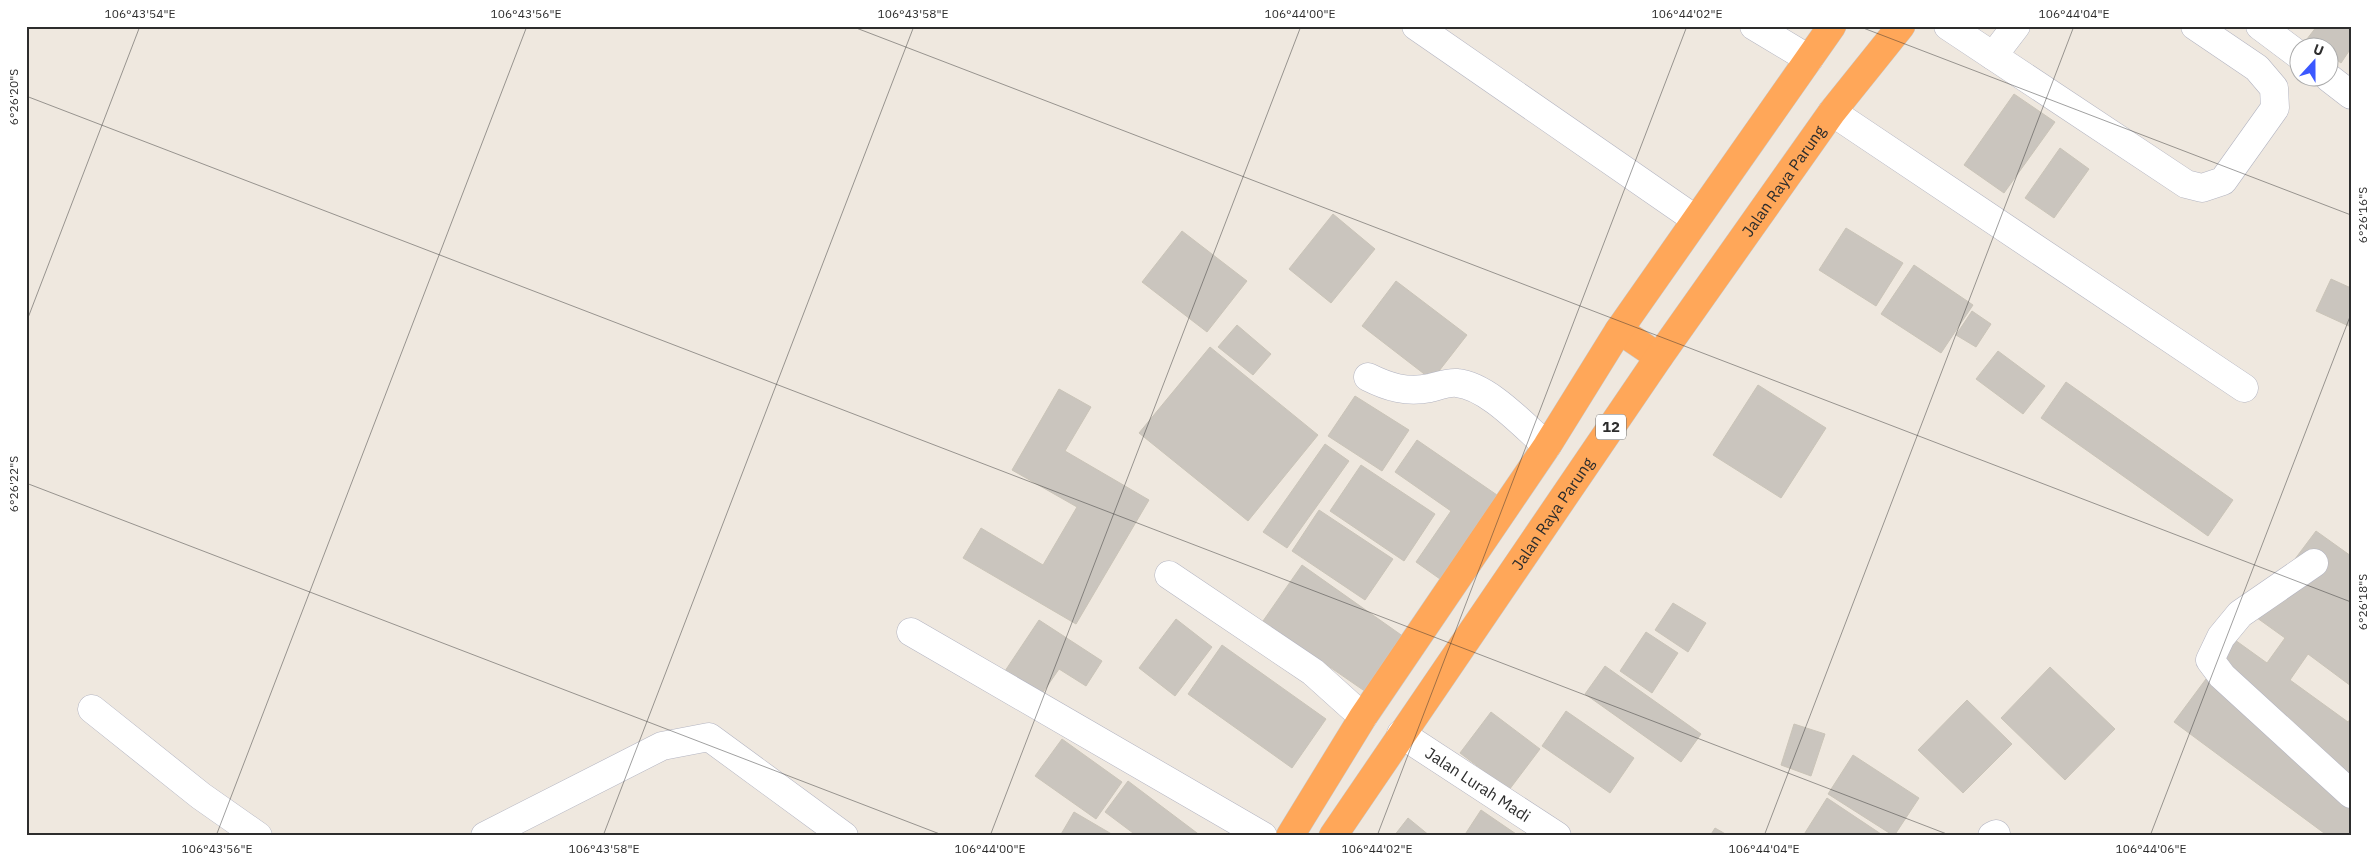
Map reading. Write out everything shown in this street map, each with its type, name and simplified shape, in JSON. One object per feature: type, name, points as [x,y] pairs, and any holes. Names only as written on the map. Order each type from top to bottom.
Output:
[{"type":"highway","points":[[1290,836],[1363,717],[1547,446],[1619,330],[1832,26]]},
{"type":"highway","name":"Jalan Raya Parung","points":[[1333,836],[1659,357],[1832,112],[1901,26]]},
{"type":"highway","points":[[1619,330],[1659,357]]},
{"type":"street","points":[[1416,26],[1695,219]]},
{"type":"street","points":[[1754,26],[1809,59]]},
{"type":"street","points":[[1948,26],[2186,184],[2202,188],[2223,181],[2275,108],[2274,88],[2257,68],[2195,26]]},
{"type":"street","points":[[1993,56],[2016,26]]},
{"type":"street","points":[[2260,26],[2290,48]]},
{"type":"street","points":[[2340,86],[2351,94]]},
{"type":"street","points":[[1832,112],[2244,388]]},
{"type":"street","points":[[1368,377],[1391,388],[1427,389],[1455,382],[1468,386],[1492,399],[1547,446]]},
{"type":"street","points":[[2314,563],[2240,614],[2221,637],[2210,660],[2222,676],[2351,794]]},
{"type":"street","points":[[1169,575],[1313,672],[1363,717]]},
{"type":"street","points":[[911,632],[1263,836]]},
{"type":"street","points":[[92,709],[201,796],[258,836]]},
{"type":"street","name":"Jalan Lurah Madi","points":[[1401,734],[1557,836]]},
{"type":"street","points":[[485,836],[662,746],[710,737],[844,836]]},
{"type":"building","points":[[2317,26],[2351,26],[2351,48],[2341,63],[2340,38],[2308,38]]},
{"type":"building","points":[[2014,94],[2055,122],[2004,193],[1964,165]]},
{"type":"building","points":[[2060,148],[2089,169],[2054,218],[2025,198]]},
{"type":"building","points":[[1333,214],[1375,249],[1331,303],[1289,269]]},
{"type":"building","points":[[1846,228],[1903,263],[1876,306],[1819,270]]},
{"type":"building","points":[[1182,231],[1247,281],[1207,332],[1142,282]]},
{"type":"building","points":[[1914,265],[1973,305],[1941,353],[1881,314]]},
{"type":"building","points":[[2331,279],[2351,288],[2351,327],[2316,311]]},
{"type":"building","points":[[1396,281],[1467,335],[1432,380],[1362,326]]},
{"type":"building","points":[[1972,311],[1991,324],[1976,347],[1956,335]]},
{"type":"building","points":[[1237,325],[1271,354],[1253,375],[1218,347]]},
{"type":"building","points":[[1210,347],[1318,435],[1248,521],[1139,433]]},
{"type":"building","points":[[1998,351],[2045,386],[2023,414],[1976,379]]},
{"type":"building","points":[[2066,382],[2233,500],[2208,536],[2041,418]]},
{"type":"building","points":[[1758,385],[1826,428],[1781,498],[1713,455]]},
{"type":"building","points":[[1059,389],[1091,407],[1065,451],[1149,500],[1076,624],[963,558],[981,528],[1043,565],[1077,507],[1012,470]]},
{"type":"building","points":[[1355,396],[1409,430],[1382,471],[1328,436]]},
{"type":"building","points":[[1417,440],[1497,495],[1440,579],[1416,562],[1451,511],[1395,472]]},
{"type":"building","points":[[1325,444],[1349,461],[1287,548],[1263,532]]},
{"type":"building","points":[[1361,465],[1435,514],[1404,561],[1330,511]]},
{"type":"building","points":[[1319,510],[1393,559],[1365,600],[1292,551]]},
{"type":"building","points":[[2316,531],[2351,556],[2351,686],[2308,654],[2290,680],[2348,722],[2351,718],[2351,836],[2328,836],[2174,722],[2235,640],[2267,663],[2285,638],[2253,615]]},
{"type":"building","points":[[1302,565],[1404,637],[1366,692],[1263,621]]},
{"type":"building","points":[[1673,603],[1706,623],[1688,652],[1655,630]]},
{"type":"building","points":[[1176,619],[1212,647],[1175,696],[1139,668]]},
{"type":"building","points":[[1039,620],[1102,661],[1086,686],[1059,669],[1037,701],[1001,677]]},
{"type":"building","points":[[1646,632],[1678,653],[1652,693],[1620,671]]},
{"type":"building","points":[[1222,645],[1326,719],[1292,768],[1188,694]]},
{"type":"building","points":[[1605,666],[1701,734],[1681,762],[1585,694]]},
{"type":"building","points":[[2050,667],[2115,729],[2065,780],[2001,718]]},
{"type":"building","points":[[1967,700],[2012,744],[1963,793],[1918,750]]},
{"type":"building","points":[[1566,711],[1634,758],[1610,793],[1542,746]]},
{"type":"building","points":[[1491,712],[1540,749],[1509,790],[1460,753]]},
{"type":"building","points":[[1794,724],[1825,734],[1811,776],[1781,765]]},
{"type":"building","points":[[1062,739],[1122,782],[1096,819],[1035,776]]},
{"type":"building","points":[[1853,755],[1919,798],[1894,836],[1828,794]]},
{"type":"building","points":[[1128,781],[1201,836],[1137,836],[1105,812]]},
{"type":"building","points":[[1827,798],[1884,836],[1803,836]]},
{"type":"building","points":[[1481,810],[1519,836],[1464,836]]},
{"type":"building","points":[[1074,812],[1115,836],[1060,836]]},
{"type":"building","points":[[1408,818],[1430,836],[1394,836]]},
{"type":"building","points":[[1715,828],[1729,836],[1710,836]]}]
